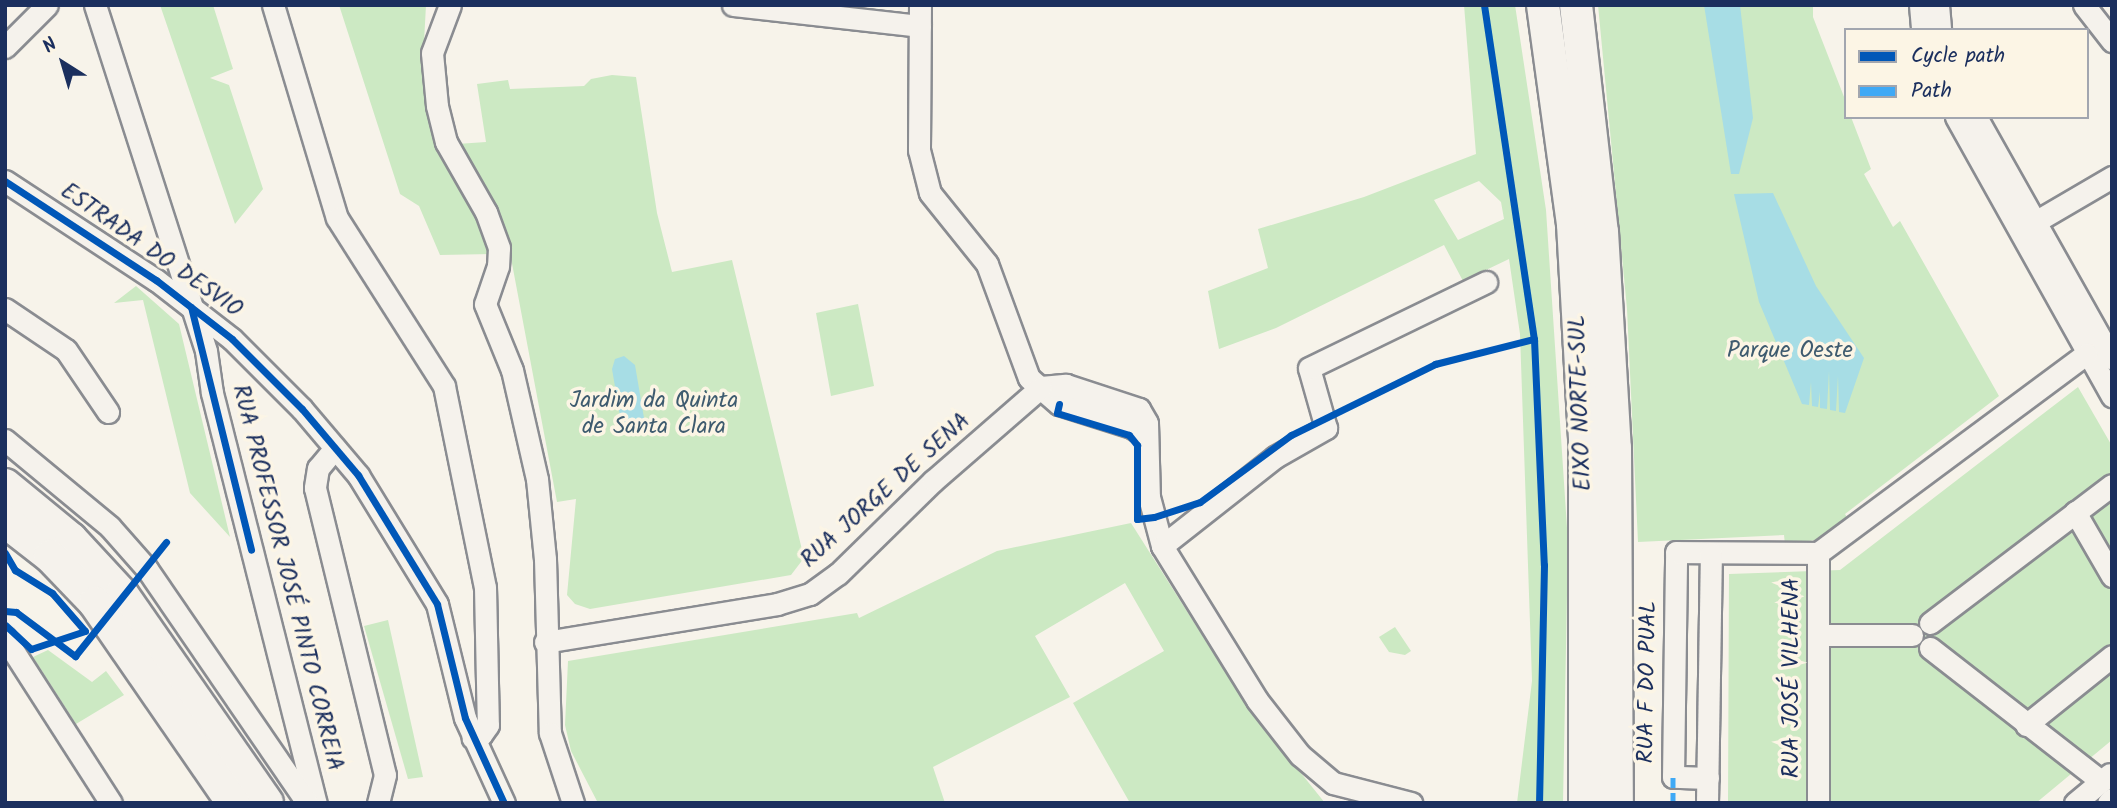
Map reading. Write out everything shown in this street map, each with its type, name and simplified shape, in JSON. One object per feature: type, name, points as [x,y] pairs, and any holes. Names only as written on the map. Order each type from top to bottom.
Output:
[{"type":"highway","name":"EIXO NORTE-SUL","points":[[1543,5],[1573,224],[1583,407],[1585,803]]},
{"type":"highway","name":"EIXO NORTE-SUL","points":[[1576,5],[1602,232],[1615,448],[1617,803]]},
{"type":"highway","points":[[5,485],[71,539],[122,594],[267,803]]},
{"type":"highway","points":[[5,521],[50,556],[94,603],[233,803]]},
{"type":"street","points":[[5,47],[47,5]]},
{"type":"street","name":"RUA PROFESSOR JOSÉ PINTO CORREIA","points":[[95,5],[191,307],[316,803]]},
{"type":"street","points":[[273,5],[337,218],[444,386],[485,587],[488,725],[481,736],[472,738]]},
{"type":"street","points":[[450,5],[432,53],[440,125],[486,212],[499,254],[485,304],[512,370],[537,479],[545,549],[545,642],[552,746],[573,803]]},
{"type":"street","points":[[733,5],[920,16],[923,175],[942,213],[987,264],[1003,301],[1022,368],[1059,404],[1142,429],[1149,497],[1162,546],[1257,700],[1300,755],[1332,783],[1411,803]]},
{"type":"street","points":[[1920,5],[1922,28]]},
{"type":"street","points":[[1938,5],[1940,28]]},
{"type":"street","points":[[2092,8],[2112,41]]},
{"type":"street","points":[[1957,119],[2112,358]]},
{"type":"street","points":[[1977,119],[2086,354],[2112,396]]},
{"type":"street","points":[[2028,226],[2112,177]]},
{"type":"street","name":"ESTRADA DO DESVIO","points":[[5,181],[191,307],[272,377],[335,449],[384,514],[437,604],[472,738],[504,803]]},
{"type":"street","points":[[1162,546],[1275,457],[1326,428],[1326,415],[1310,368],[1486,282]]},
{"type":"street","points":[[5,309],[66,350],[108,412]]},
{"type":"street","points":[[1707,803],[1712,553],[1818,553],[2086,354]]},
{"type":"street","name":"RUA JORGE DE SENA","points":[[545,642],[777,604],[810,594],[838,574],[933,481],[1041,387]]},
{"type":"street","points":[[5,440],[110,527],[147,569],[307,803]]},
{"type":"street","points":[[335,449],[318,468],[315,488],[385,775],[377,803]]},
{"type":"street","points":[[1921,629],[2112,485]]},
{"type":"street","points":[[2075,512],[2112,576]]},
{"type":"street","name":"RUA F DO PUAL","points":[[1708,778],[1673,777],[1676,552],[1712,553]]},
{"type":"street","name":"RUA JOSÉ VILHENA","points":[[1818,553],[1818,803]]},
{"type":"street","points":[[1818,635],[1921,629],[1938,638],[1930,648],[2026,725],[2108,784]]},
{"type":"street","points":[[5,638],[111,803]]},
{"type":"street","points":[[2026,725],[2112,656]]},
{"type":"street","points":[[2075,803],[2108,784]]},
{"type":"street","points":[[2108,784],[2108,803]]},
{"type":"green space","points":[[160,5],[213,5],[233,69],[210,78],[229,85],[263,189],[235,224]]},
{"type":"green space","points":[[339,5],[426,5],[423,61],[492,254],[440,255],[419,206],[400,194]]},
{"type":"green space","points":[[1464,5],[1515,5],[1546,210],[1568,543],[1563,803],[1517,803],[1532,681],[1520,334],[1509,259],[1463,281],[1444,245],[1276,328],[1219,349],[1208,291],[1268,268],[1258,229],[1364,197],[1476,154]],"holes":[[[1479,181],[1501,202],[1504,219],[1458,240],[1434,200]]]},
{"type":"green space","name":"Parque Oeste","points":[[1598,5],[1813,5],[1813,17],[1844,97],[1844,119],[1852,119],[1871,169],[1864,174],[1893,227],[1900,221],[1999,396],[1845,514],[1851,524],[1821,539],[1785,545],[1784,535],[1638,542],[1627,309]]},
{"type":"green space","name":"Jardim da Quinta de Santa Clara","points":[[612,75],[636,77],[657,213],[672,272],[732,260],[804,558],[791,575],[590,609],[575,604],[567,595],[576,499],[557,502],[507,237],[448,130],[455,130],[457,144],[486,142],[477,84],[508,80],[510,89],[584,86],[591,79]]},
{"type":"green space","points":[[136,286],[179,324],[230,537],[190,493],[143,300],[114,303]]},
{"type":"green space","points":[[858,304],[874,386],[831,396],[816,313]]},
{"type":"green space","points":[[2078,387],[2112,446],[2112,740],[2036,803],[1728,803],[1729,574],[1840,570]]},
{"type":"green space","points":[[1131,523],[1247,706],[1325,803],[1130,803],[1073,703],[1164,651],[1125,583],[1035,636],[1070,697],[933,767],[945,803],[598,803],[571,751],[565,725],[568,661],[857,613],[859,618],[997,551]]},
{"type":"green space","points":[[388,620],[423,777],[408,779],[364,626]]},
{"type":"green space","points":[[1395,627],[1411,651],[1405,655],[1389,652],[1379,637]]},
{"type":"green space","points":[[48,650],[92,682],[106,671],[124,695],[76,724],[33,657]]},
{"type":"water","points":[[1704,5],[1740,5],[1753,118],[1739,174],[1731,174]]},
{"type":"water","points":[[1773,193],[1816,286],[1864,358],[1845,413],[1839,412],[1838,376],[1836,411],[1830,410],[1829,371],[1827,409],[1820,408],[1820,392],[1818,407],[1812,406],[1811,382],[1809,405],[1802,404],[1759,302],[1734,194]]},
{"type":"water","points":[[624,356],[635,365],[644,418],[641,428],[632,432],[621,422],[612,369],[615,359]]},
{"type":"marked path","points":[[1673,777],[1673,803]]},
{"type":"cycle path","points":[[1484,5],[1534,339],[1544,565],[1539,803]]},
{"type":"cycle path","points":[[5,181],[156,280],[232,339],[302,409],[358,475],[437,604],[465,718],[504,803]]},
{"type":"cycle path","points":[[191,307],[251,550]]},
{"type":"cycle path","points":[[1059,404],[1057,413],[1129,435],[1137,445],[1137,519],[1154,517],[1200,502],[1291,435],[1435,364],[1534,339]]},
{"type":"cycle path","points":[[5,611],[16,612],[75,656],[166,542]]},
{"type":"cycle path","points":[[5,553],[15,570],[52,593],[85,631],[31,649],[5,625]]}]
